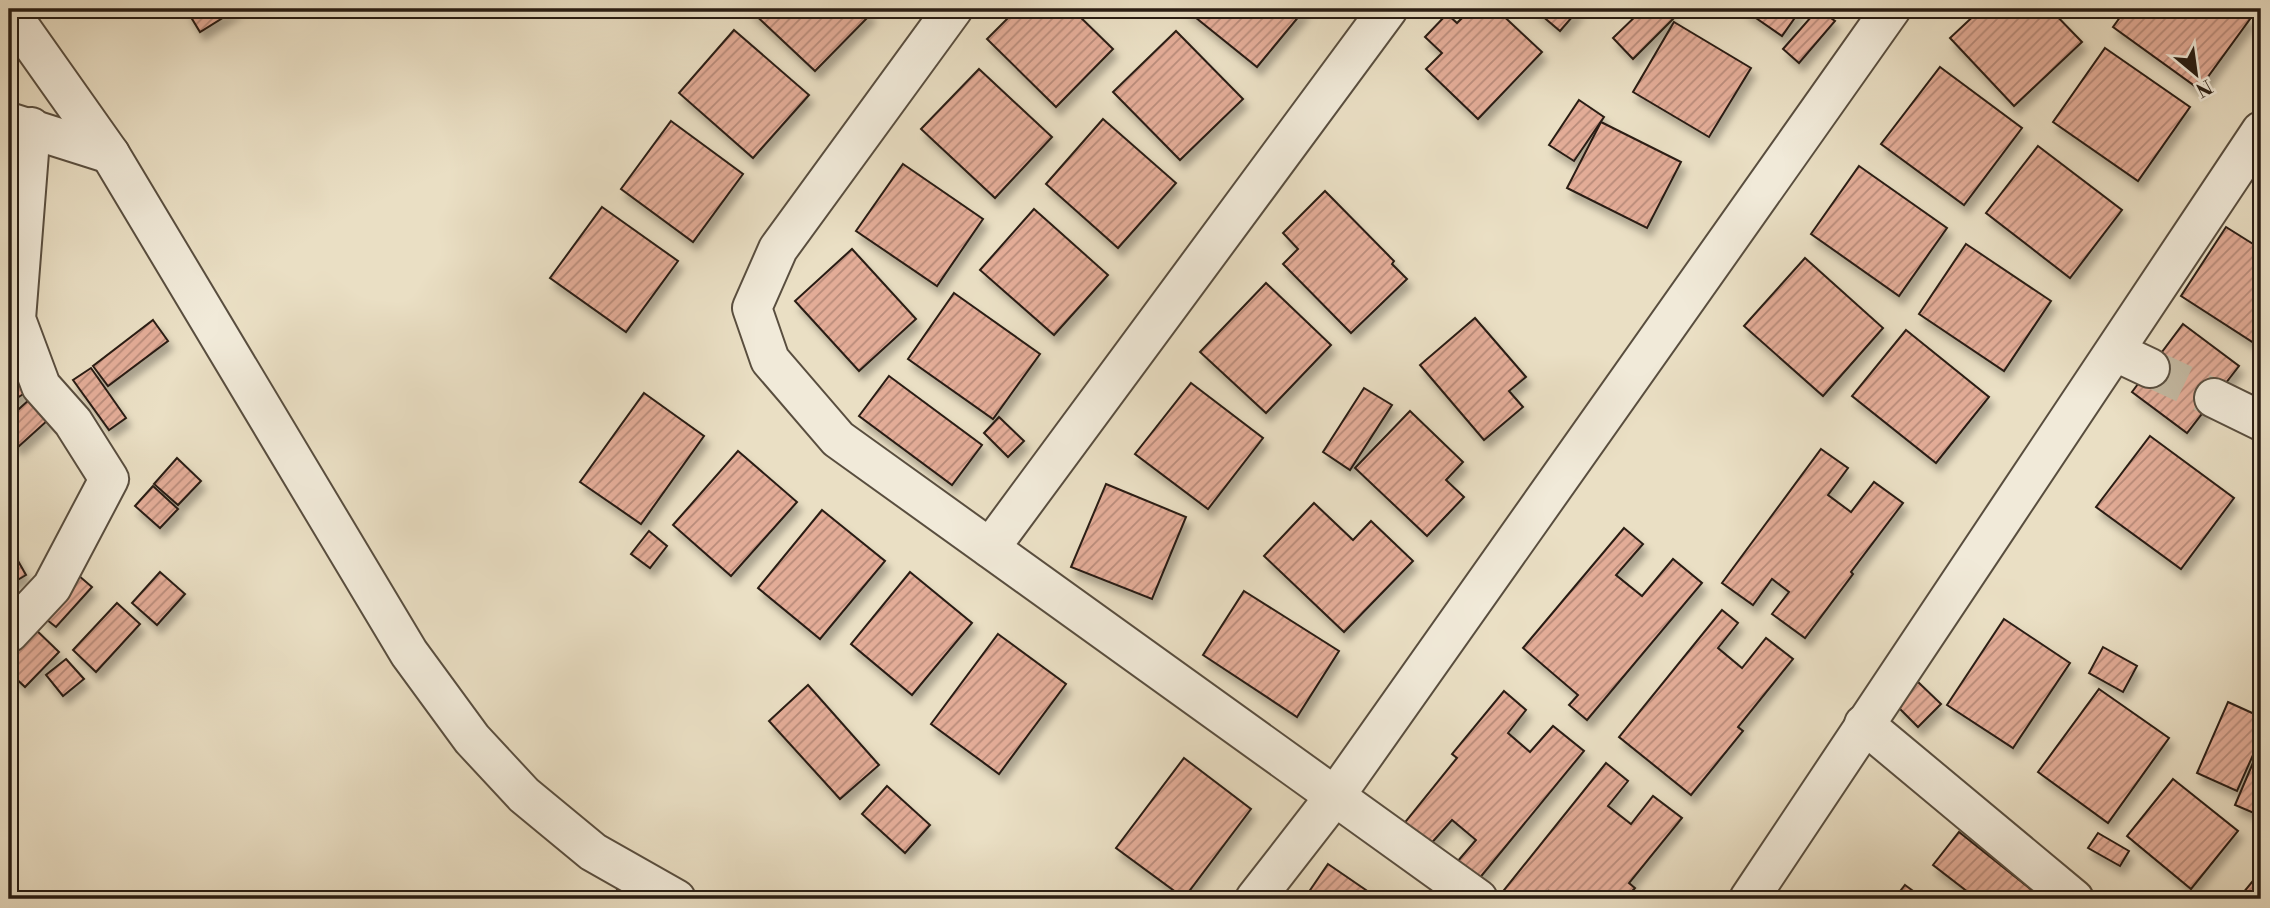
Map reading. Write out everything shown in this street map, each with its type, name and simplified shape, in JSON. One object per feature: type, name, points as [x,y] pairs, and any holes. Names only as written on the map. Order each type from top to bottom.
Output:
[{"type":"street","points":[[953,9],[778,249],[752,308],[770,360],[838,439],[1478,899]]},
{"type":"street","points":[[990,548],[1388,9]]},
{"type":"street","points":[[1255,899],[1335,796],[1891,9]]},
{"type":"street","points":[[9,10],[110,154],[409,653],[472,739],[524,795],[593,852],[676,899]]},
{"type":"street","points":[[9,632],[52,587],[109,478],[73,422],[41,386],[16,319],[20,124],[110,154]]},
{"type":"street","points":[[1749,899],[2261,131]]},
{"type":"street","points":[[2116,352],[2150,368]]},
{"type":"street","points":[[2214,398],[2261,421]]},
{"type":"street","points":[[1864,724],[2074,899]]},
{"type":"building","points":[[186,9],[237,9],[200,32]]},
{"type":"building","points":[[749,9],[866,9],[871,14],[815,71]]},
{"type":"building","points":[[1017,9],[1072,9],[1113,49],[1056,107],[987,39]]},
{"type":"building","points":[[1185,9],[1305,9],[1257,67]]},
{"type":"building","points":[[1471,9],[1496,9],[1542,52],[1478,119],[1426,69],[1442,53],[1425,37],[1447,14],[1457,23]]},
{"type":"building","points":[[1534,9],[1579,9],[1560,31]]},
{"type":"building","points":[[1643,9],[1665,9],[1674,18],[1633,59],[1613,38]]},
{"type":"building","points":[[1743,9],[1801,9],[1782,36]]},
{"type":"building","points":[[1818,9],[1835,21],[1799,63],[1783,49]]},
{"type":"building","points":[[1981,9],[2050,9],[2082,42],[2014,106],[1950,38]]},
{"type":"building","points":[[2126,9],[2235,9],[2250,19],[2199,89],[2113,27]]},
{"type":"building","points":[[1674,22],[1751,68],[1709,137],[1633,92]]},
{"type":"building","points":[[734,30],[809,95],[753,158],[679,93]]},
{"type":"building","points":[[1176,31],[1243,99],[1180,160],[1113,92]]},
{"type":"building","points":[[2105,48],[2190,107],[2138,181],[2053,122]]},
{"type":"building","points":[[1940,67],[2022,128],[1964,205],[1881,144]]},
{"type":"building","points":[[979,69],[1052,137],[995,198],[921,129]]},
{"type":"building","points":[[1579,100],[1604,117],[1574,161],[1549,145]]},
{"type":"building","points":[[1103,119],[1176,183],[1118,248],[1046,184]]},
{"type":"building","points":[[671,121],[743,174],[693,242],[621,189]]},
{"type":"building","points":[[1601,122],[1681,162],[1647,228],[1567,188]]},
{"type":"building","points":[[2038,146],[2122,210],[2070,278],[1986,213]]},
{"type":"building","points":[[903,164],[983,219],[937,286],[856,231]]},
{"type":"building","points":[[1859,166],[1947,228],[1899,296],[1811,234]]},
{"type":"building","points":[[1325,191],[1394,261],[1392,264],[1407,279],[1351,333],[1283,264],[1298,249],[1283,233]]},
{"type":"building","points":[[602,207],[678,261],[626,332],[550,278]]},
{"type":"building","points":[[1034,209],[1108,275],[1054,335],[980,270]]},
{"type":"building","points":[[2226,227],[2261,249],[2261,331],[2254,343],[2181,296]]},
{"type":"building","points":[[1966,244],[2051,301],[2004,371],[1919,314]]},
{"type":"building","points":[[852,249],[916,319],[859,371],[795,301]]},
{"type":"building","points":[[1805,258],[1883,328],[1823,396],[1744,326]]},
{"type":"building","points":[[1266,283],[1331,345],[1266,413],[1200,352]]},
{"type":"building","points":[[954,293],[1040,354],[993,419],[908,359]]},
{"type":"building","points":[[1475,318],[1526,377],[1509,391],[1523,407],[1484,440],[1420,365]]},
{"type":"building","points":[[153,320],[168,341],[108,386],[93,366]]},
{"type":"building","points":[[2183,324],[2239,366],[2187,433],[2132,392]]},
{"type":"building","points":[[1906,330],[1989,397],[1936,463],[1852,396]]},
{"type":"building","points":[[9,368],[25,393],[9,403]]},
{"type":"building","points":[[91,368],[126,418],[109,430],[73,380]]},
{"type":"building","points":[[889,376],[982,445],[952,485],[859,416]]},
{"type":"building","points":[[1191,383],[1263,438],[1208,509],[1135,454]]},
{"type":"building","points":[[1364,388],[1392,405],[1350,470],[1323,452]]},
{"type":"building","points":[[644,393],[704,436],[641,524],[580,482]]},
{"type":"building","points":[[30,399],[48,420],[18,447],[9,437],[9,418]]},
{"type":"building","points":[[1410,411],[1463,462],[1446,480],[1464,497],[1427,536],[1355,468]]},
{"type":"building","points":[[999,417],[1024,441],[1008,457],[984,433]]},
{"type":"building","points":[[2150,436],[2234,498],[2181,569],[2096,507]]},
{"type":"building","points":[[1821,449],[1848,468],[1828,495],[1851,512],[1874,482],[1903,503],[1805,638],[1772,614],[1789,592],[1772,579],[1753,605],[1722,583]]},
{"type":"building","points":[[738,451],[797,502],[731,576],[673,525]]},
{"type":"building","points":[[177,458],[201,481],[178,505],[154,484]]},
{"type":"building","points":[[1106,484],[1186,517],[1152,599],[1071,567]]},
{"type":"building","points":[[153,486],[178,509],[160,528],[135,506]]},
{"type":"building","points":[[1314,503],[1353,540],[1371,521],[1413,561],[1344,632],[1264,556]]},
{"type":"building","points":[[822,510],[885,561],[820,639],[758,588]]},
{"type":"building","points":[[1624,528],[1643,544],[1616,575],[1642,596],[1673,559],[1702,583],[1587,720],[1569,705],[1578,695],[1523,648]]},
{"type":"building","points":[[649,531],[667,546],[650,568],[631,554]]},
{"type":"building","points":[[9,545],[26,575],[9,585]]},
{"type":"building","points":[[160,572],[185,594],[157,625],[132,603]]},
{"type":"building","points":[[910,572],[972,623],[912,695],[851,644]]},
{"type":"building","points":[[78,575],[92,587],[56,627],[42,616]]},
{"type":"building","points":[[1244,591],[1339,651],[1297,717],[1203,655]]},
{"type":"building","points":[[117,603],[140,624],[96,672],[73,650]]},
{"type":"building","points":[[1722,610],[1738,623],[1718,648],[1742,668],[1766,638],[1793,659],[1738,727],[1743,731],[1691,795],[1619,737]]},
{"type":"building","points":[[2004,619],[2070,663],[2013,748],[1947,705]]},
{"type":"building","points":[[31,625],[59,652],[25,687],[9,672],[9,648]]},
{"type":"building","points":[[998,634],[1066,684],[999,774],[931,724]]},
{"type":"building","points":[[2103,647],[2137,666],[2123,692],[2089,673]]},
{"type":"building","points":[[66,659],[84,679],[63,696],[46,675]]},
{"type":"building","points":[[1917,681],[1941,704],[1918,727],[1895,704]]},
{"type":"building","points":[[808,685],[879,765],[840,799],[769,721]]},
{"type":"building","points":[[2099,689],[2169,738],[2108,823],[2038,772]]},
{"type":"building","points":[[1504,691],[1526,710],[1508,733],[1530,752],[1553,726],[1584,751],[1478,880],[1457,862],[1476,840],[1452,820],[1428,847],[1402,826],[1457,758],[1452,754]]},
{"type":"building","points":[[2228,702],[2261,717],[2261,737],[2237,791],[2197,773]]},
{"type":"building","points":[[2261,744],[2261,816],[2235,805]]},
{"type":"building","points":[[1184,758],[1251,809],[1184,898],[1116,848]]},
{"type":"building","points":[[1606,763],[1628,781],[1608,806],[1631,824],[1653,796],[1682,818],[1629,883],[1635,888],[1625,899],[1560,899],[1549,891],[1543,899],[1505,899],[1500,895]]},
{"type":"building","points":[[2173,779],[2238,831],[2191,889],[2127,836]]},
{"type":"building","points":[[887,786],[930,825],[905,853],[862,814]]},
{"type":"building","points":[[1959,832],[2043,899],[1977,899],[1933,865]]},
{"type":"building","points":[[2098,833],[2129,851],[2120,866],[2088,848]]},
{"type":"building","points":[[1328,864],[1379,899],[1304,899]]},
{"type":"building","points":[[2261,871],[2261,899],[2238,899]]},
{"type":"building","points":[[1905,885],[1924,899],[1894,899]]},
{"type":"building","points":[[617,890],[627,899],[607,899]]},
{"type":"tunnel","points":[[2150,368],[2214,398]]}]
